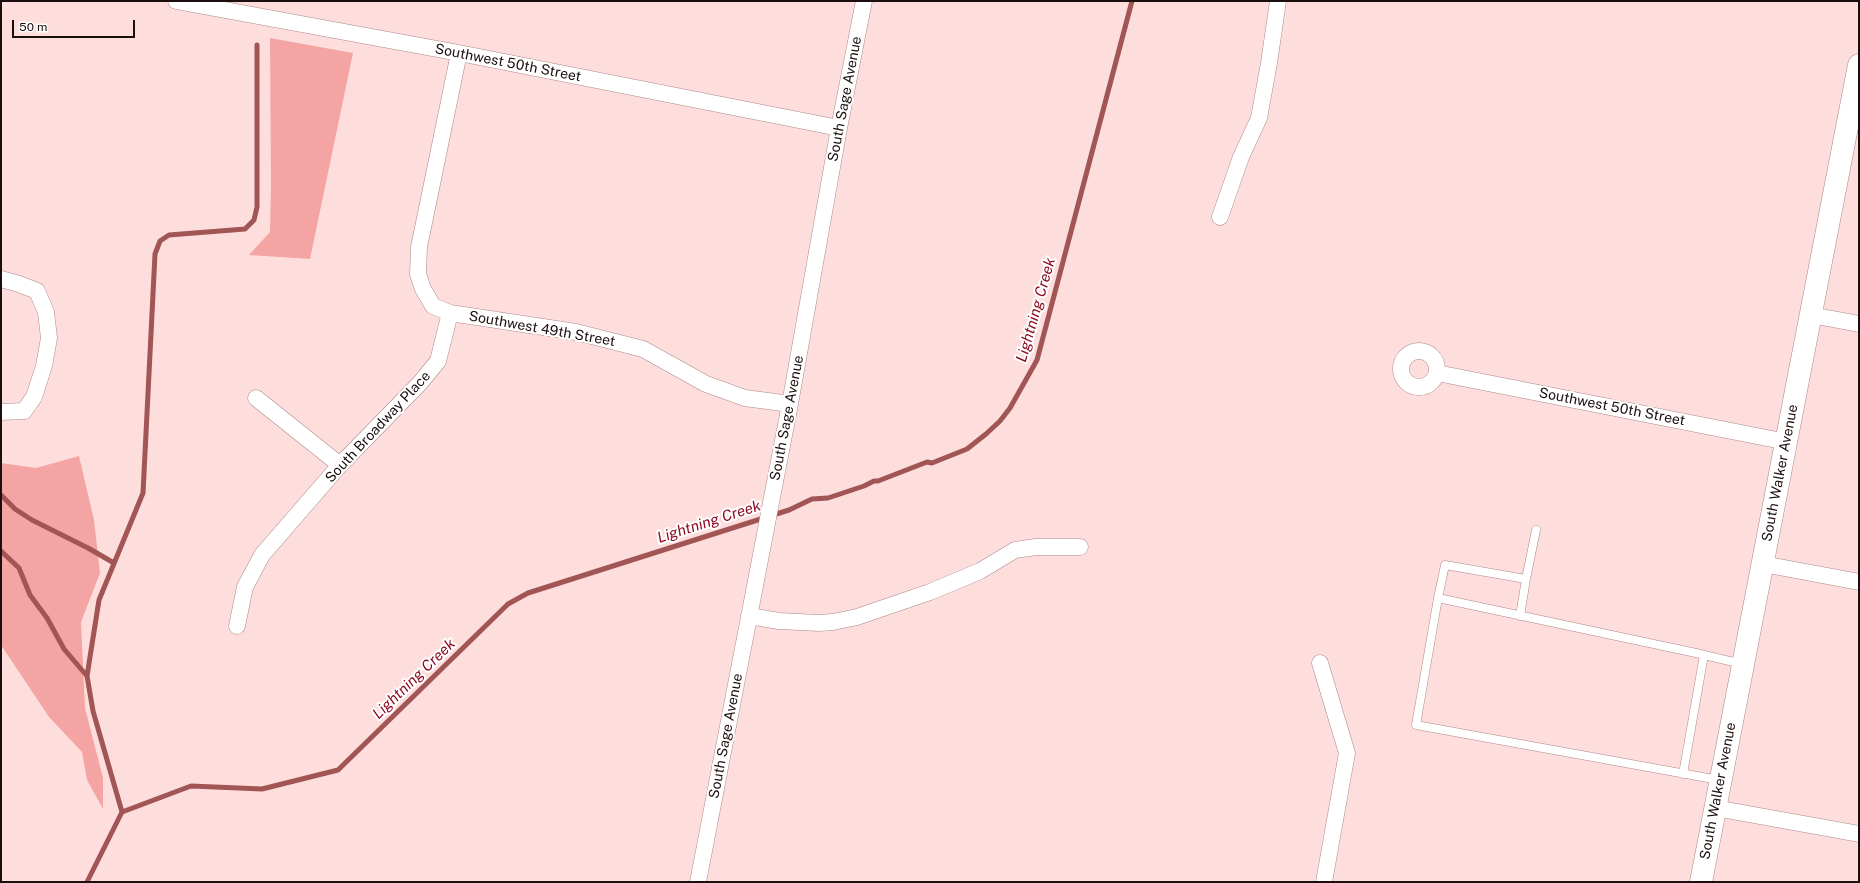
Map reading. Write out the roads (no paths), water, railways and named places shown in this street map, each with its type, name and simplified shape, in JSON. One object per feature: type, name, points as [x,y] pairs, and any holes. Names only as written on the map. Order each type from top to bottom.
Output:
[{"type":"main road","name":"South Walker Avenue","points":[[1701,882],[1859,65]]},
{"type":"street","name":"Southwest 50th Street","points":[[176,1],[459,53],[839,128]]},
{"type":"street","name":"South Sage Avenue","points":[[698,882],[790,404],[839,128],[864,1]]},
{"type":"street","points":[[1220,216],[1241,157],[1259,118],[1278,1]]},
{"type":"street","points":[[450,313],[433,306],[423,289],[418,274],[419,247],[459,53]]},
{"type":"street","points":[[1,279],[37,291],[46,312],[49,338],[44,366],[34,397],[24,410],[1,412]]},
{"type":"street","name":"Southwest 49th Street","points":[[450,313],[576,332],[637,347],[706,384],[745,398],[790,404]]},
{"type":"street","name":"South Broadway Place","points":[[237,626],[245,587],[262,555],[340,465],[420,383],[438,361],[450,313]]},
{"type":"street","points":[[1811,315],[1859,324]]},
{"type":"street","name":"Southwest 50th Street","points":[[1437,373],[1786,442]]},
{"type":"street","points":[[256,398],[340,465]]},
{"type":"street","points":[[749,616],[779,621],[819,623],[857,617],[930,592],[980,571],[1015,550],[1036,547],[1080,547]]},
{"type":"street","points":[[1763,564],[1859,582]]},
{"type":"street","points":[[1320,663],[1347,753],[1324,882]]},
{"type":"street","points":[[1715,808],[1859,834]]},
{"type":"lane","points":[[1520,616],[1536,530]]},
{"type":"lane","points":[[1526,579],[1444,565],[1416,725],[1720,780]]},
{"type":"lane","points":[[1438,598],[1704,655],[1743,665]]},
{"type":"lane","points":[[1683,774],[1704,655]]},
{"type":"waterway","name":"Lightning Creek","points":[[87,882],[122,812],[191,786],[262,789],[338,770],[508,604],[528,593],[789,510],[812,499],[828,498],[927,462],[932,463],[967,449],[986,434],[1000,421],[1010,408],[1037,360],[1132,1]]},
{"type":"waterway","points":[[122,812],[93,711],[87,676],[99,600],[143,493],[155,254],[160,241],[169,235],[245,229],[254,220],[257,207],[257,45]]},
{"type":"waterway","points":[[1,495],[15,509],[32,520],[88,548],[114,563]]},
{"type":"waterway","points":[[1,551],[19,568],[30,595],[47,618],[64,649],[87,676]]}]
